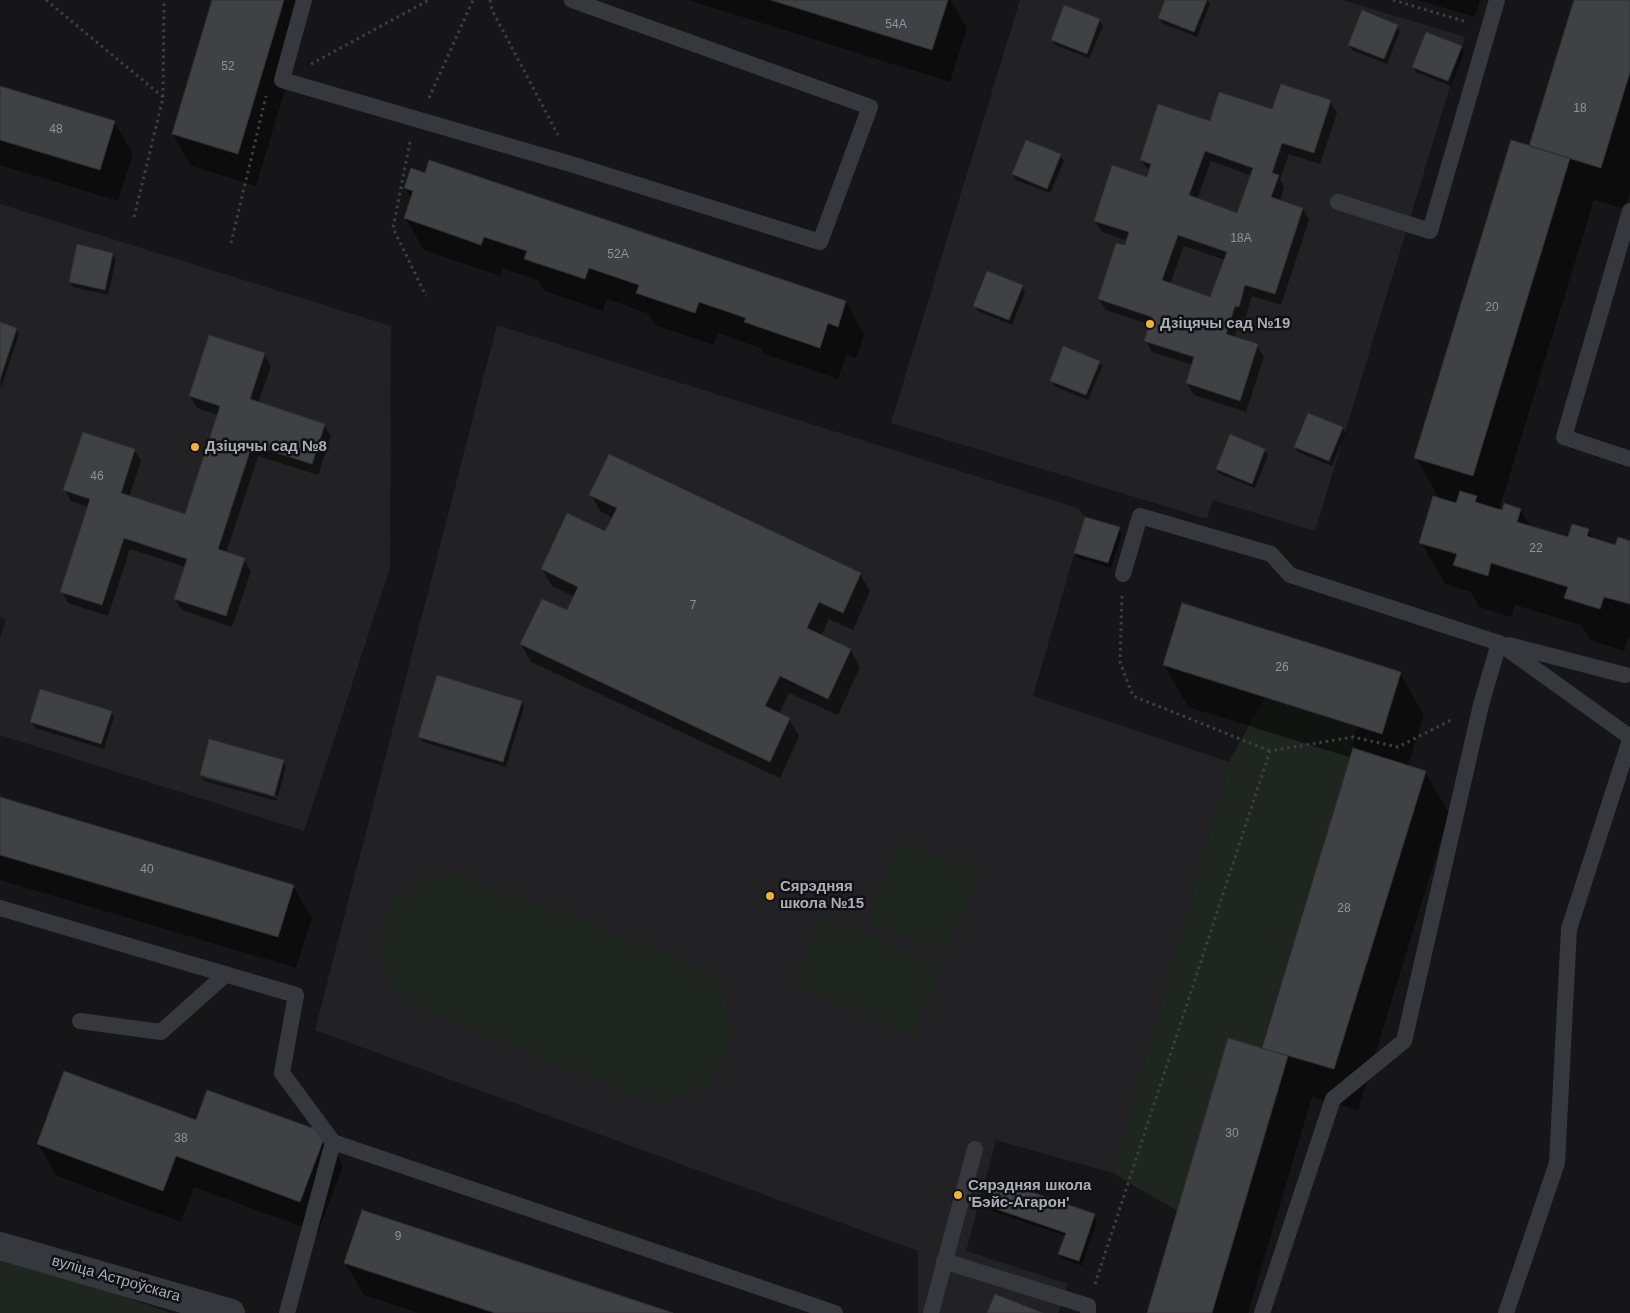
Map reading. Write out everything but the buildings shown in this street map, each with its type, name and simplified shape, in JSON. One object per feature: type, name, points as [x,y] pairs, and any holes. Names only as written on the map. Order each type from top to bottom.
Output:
[{"type":"street","name":"вуліца Астроўскага","points":[[0,1246],[231,1313]]},
{"type":"lane","points":[[304,0],[282,80],[574,165],[820,242],[870,107],[572,0]]},
{"type":"lane","points":[[1338,202],[1430,230],[1497,0]]},
{"type":"lane","points":[[1630,211],[1564,437],[1630,459]]},
{"type":"lane","points":[[1123,574],[1140,516],[1272,554],[1290,575],[1499,643],[1625,675]]},
{"type":"lane","points":[[1262,1313],[1333,1099],[1404,1041],[1480,705],[1499,643]]},
{"type":"lane","points":[[1499,643],[1630,739],[1569,929],[1557,1163],[1506,1313]]},
{"type":"lane","points":[[0,908],[296,995],[282,1073],[333,1142],[835,1313]]},
{"type":"lane","points":[[80,1021],[161,1032],[226,974]]},
{"type":"lane","points":[[287,1313],[333,1142]]},
{"type":"lane","points":[[931,1313],[975,1149]]},
{"type":"lane","points":[[944,1261],[1088,1310]]},
{"type":"path","points":[[46,0],[164,98]]},
{"type":"path","points":[[134,217],[164,98],[164,0]]},
{"type":"path","points":[[490,0],[492,10],[574,165]]},
{"type":"path","points":[[1393,0],[1489,28]]},
{"type":"path","points":[[1123,574],[1120,662],[1133,696],[1270,751],[1353,737],[1398,747],[1480,705]]},
{"type":"path","points":[[1088,1310],[1210,926],[1270,751]]},
{"type":"shaded area","name":"Дзіцячы сад №19","points":[[1020,0],[1342,0],[1465,37],[1315,531],[1213,500],[1207,519],[891,423]]},
{"type":"shaded area","name":"Дзіцячы сад №8","points":[[0,204],[391,326],[390,568],[304,831],[0,735],[0,638],[6,619],[0,617]]},
{"type":"shaded area","name":"Сярэдняя школа №15","points":[[497,325],[1077,508],[1085,517],[1033,696],[1229,762],[1113,1173],[996,1140],[966,1251],[1068,1284],[1058,1313],[918,1313],[918,1251],[315,1030]]},
{"type":"shaded area","points":[[1265,697],[1356,725],[1353,748],[1261,1048],[1228,1039],[1177,1211],[1113,1173],[1229,762]]},
{"type":"shaded area","points":[[898,841],[979,872],[948,952],[867,921]]},
{"type":"shaded area","points":[[457,873],[696,966],[711,978],[723,994],[731,1019],[730,1043],[720,1068],[706,1084],[686,1096],[662,1101],[642,1099],[416,1007],[401,996],[389,979],[382,959],[382,933],[390,909],[410,887],[429,877]]},
{"type":"shaded area","points":[[821,916],[943,969],[913,1037],[792,984]]},
{"type":"shaded area","points":[[0,1253],[170,1313],[0,1313]]},
{"type":"place","name":"Дзіцячы сад №19","points":[[1150,324]]},
{"type":"place","name":"Дзіцячы сад №8","points":[[195,447]]},
{"type":"place","name":"Сярэдняя школа №15","points":[[770,896]]},
{"type":"place","name":"Сярэдняя школа 'Бэйс-Агарон'","points":[[958,1195]]}]
